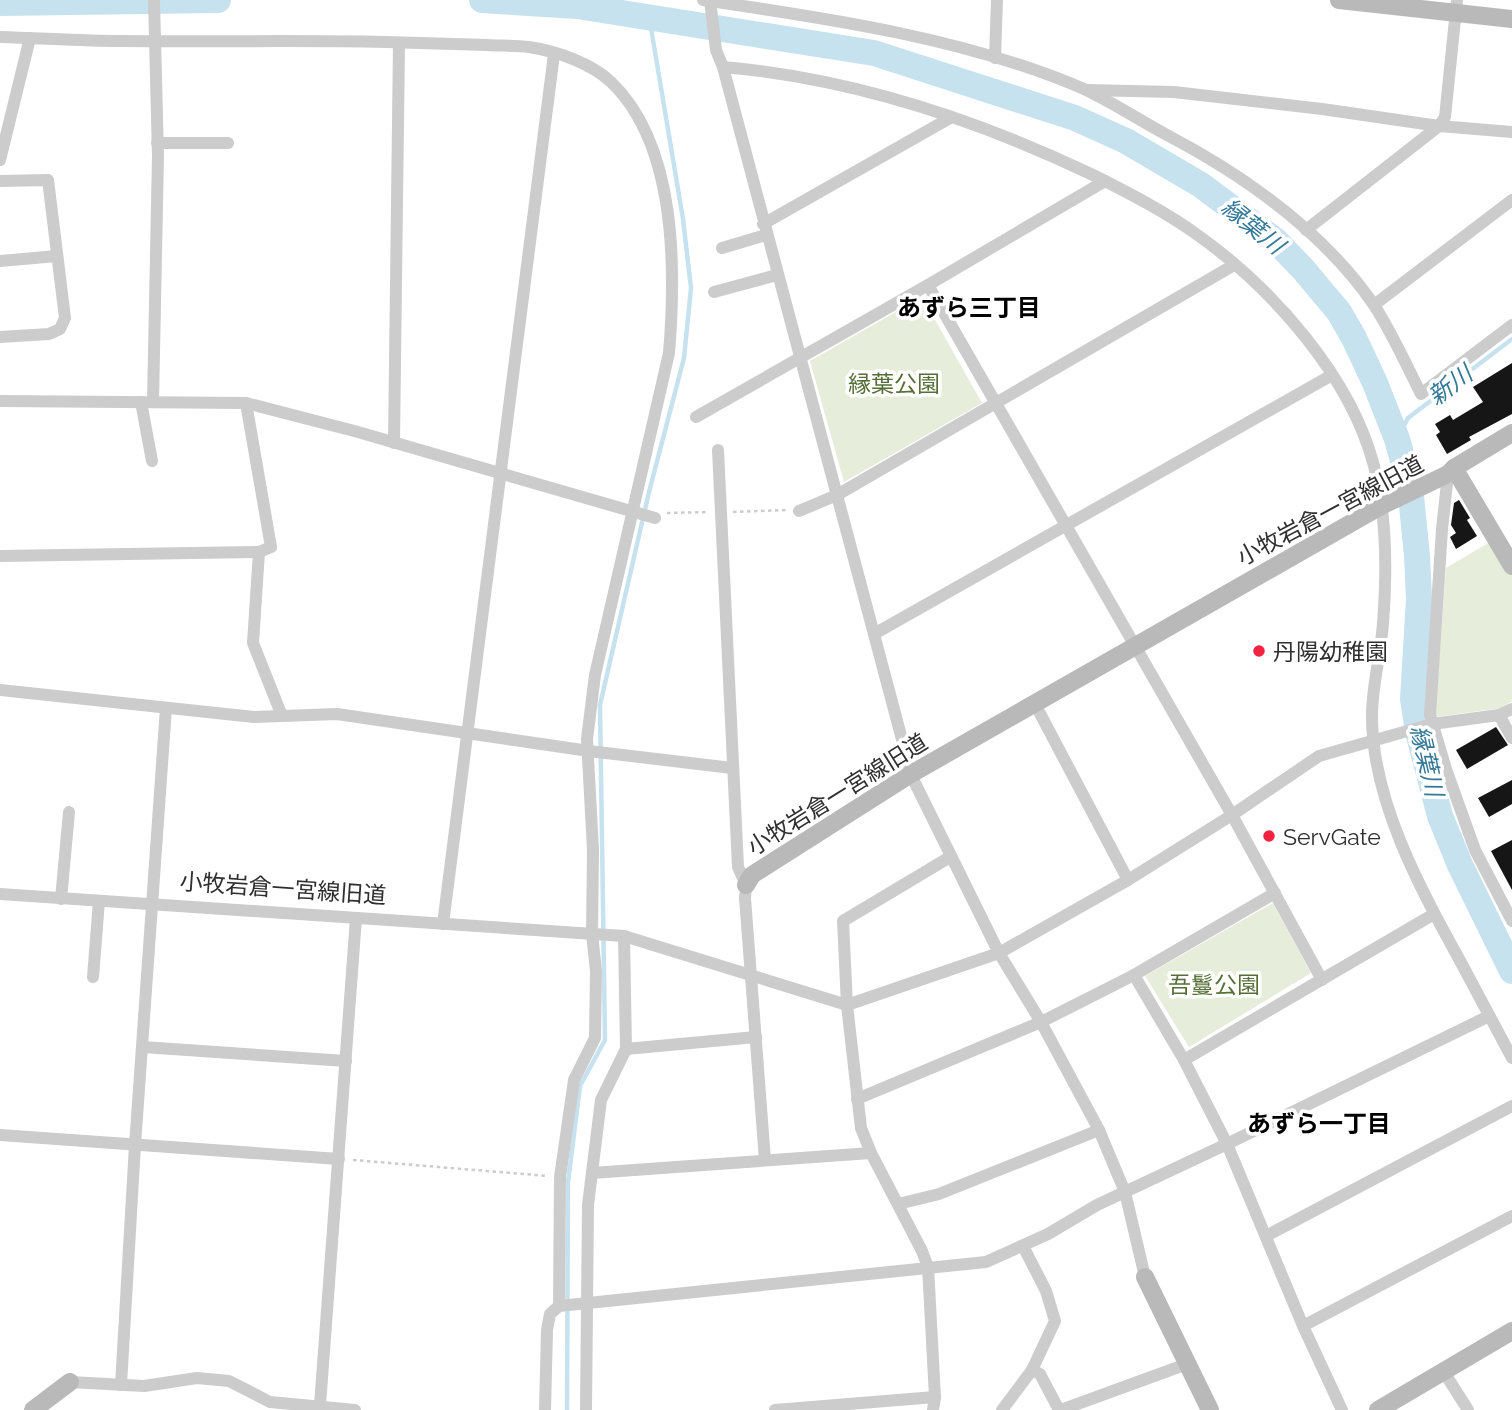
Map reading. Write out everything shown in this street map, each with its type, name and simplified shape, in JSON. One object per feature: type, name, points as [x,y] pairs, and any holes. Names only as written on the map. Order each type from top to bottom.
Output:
[{"type":"street","points":[[152,461],[147,402],[157,143],[154,0]]},
{"type":"street","points":[[996,58],[997,0]]},
{"type":"street","points":[[1339,0],[1456,7],[1512,19]]},
{"type":"street","points":[[1210,1410],[1145,1277],[1125,1192],[1099,1130],[1041,1022],[999,953],[911,774],[801,358],[764,230],[723,67],[716,50],[708,2],[846,23],[996,58],[1084,90],[1210,157],[1263,194],[1306,230],[1343,267],[1374,305],[1421,394],[1512,325]]},
{"type":"street","points":[[1306,230],[1439,126],[1445,117],[1456,7]]},
{"type":"street","points":[[0,37],[301,40],[528,47],[585,65],[610,82],[637,114],[662,183],[673,280],[669,353],[635,513],[595,674],[587,739],[591,752],[596,1038],[574,1080],[560,1177],[560,1306]]},
{"type":"street","points":[[0,160],[30,38]]},
{"type":"street","points":[[394,443],[399,43]]},
{"type":"street","points":[[443,924],[554,54]]},
{"type":"street","points":[[723,67],[767,71],[834,85],[950,118],[1028,146],[1105,181],[1188,229],[1268,296],[1299,331],[1332,375],[1363,434],[1387,503],[1384,599],[1372,715],[1379,772],[1397,832],[1434,914],[1512,1058]]},
{"type":"street","points":[[1084,90],[1174,92],[1439,126],[1512,132]]},
{"type":"street","points":[[722,248],[764,230],[950,118]]},
{"type":"street","points":[[157,143],[228,143]]},
{"type":"street","points":[[0,181],[48,180],[65,318],[60,329],[49,334],[0,337]]},
{"type":"street","points":[[696,416],[1105,181]]},
{"type":"street","points":[[1374,305],[1512,200]]},
{"type":"street","points":[[0,261],[57,256]]},
{"type":"street","points":[[799,511],[837,495],[1234,265]]},
{"type":"street","points":[[714,292],[777,275]]},
{"type":"street","points":[[928,285],[1232,815],[1322,980]]},
{"type":"street","points":[[874,634],[1332,375]]},
{"type":"street","points":[[0,401],[246,403],[654,518]]},
{"type":"street","points":[[0,556],[259,552],[271,547],[246,403]]},
{"type":"street","name":"小牧岩倉一宮線旧道","points":[[0,894],[619,935],[751,974],[746,885],[752,876],[911,774],[1387,503],[1447,474],[1512,433]]},
{"type":"street","points":[[718,450],[738,867],[746,885]]},
{"type":"street","points":[[1447,474],[1512,566]]},
{"type":"street","points":[[1447,474],[1429,725],[1475,850],[1512,921]]},
{"type":"street","points":[[259,552],[253,643],[282,716]]},
{"type":"street","points":[[0,690],[254,717],[338,714],[591,752],[732,768]]},
{"type":"street","points":[[1035,704],[1128,880]]},
{"type":"street","points":[[121,1385],[166,708]]},
{"type":"street","points":[[765,1160],[751,974],[846,1005],[999,953],[1128,880],[1232,815],[1319,755],[1429,725],[1499,715],[1512,709]]},
{"type":"street","points":[[1499,715],[1512,738]]},
{"type":"street","points":[[61,899],[69,812]]},
{"type":"street","points":[[775,1410],[934,1404],[928,1267],[861,1128],[846,1005],[843,921],[950,857]]},
{"type":"street","points":[[858,1099],[1041,1022],[1133,975],[1275,893]]},
{"type":"street","points":[[93,978],[99,901]]},
{"type":"street","points":[[1184,1060],[1434,914]]},
{"type":"street","points":[[320,1405],[356,918]]},
{"type":"street","points":[[586,1410],[583,1304],[588,1205],[601,1100],[626,1049],[619,935]]},
{"type":"street","points":[[1133,975],[1184,1060],[1227,1144],[1303,1326],[1342,1410]]},
{"type":"street","points":[[545,1410],[547,1330],[550,1314],[560,1306],[986,1262],[1048,1234],[1097,1205],[1489,1016]]},
{"type":"street","points":[[626,1049],[756,1037]]},
{"type":"street","points":[[143,1047],[346,1061]]},
{"type":"street","points":[[1266,1236],[1512,1106]]},
{"type":"street","points":[[898,1204],[939,1194],[1099,1130]]},
{"type":"street","points":[[0,1135],[339,1159]]},
{"type":"street","points":[[592,1173],[871,1153]]},
{"type":"street","points":[[1303,1326],[1512,1216]]},
{"type":"street","points":[[1002,1410],[1032,1370],[1055,1321],[1046,1291],[1023,1246]]},
{"type":"street","points":[[1378,1410],[1512,1331]]},
{"type":"street","points":[[1032,1370],[1040,1374],[1060,1410],[1187,1364]]},
{"type":"street","points":[[1444,1372],[1468,1410]]},
{"type":"street","points":[[33,1410],[70,1381],[144,1386],[197,1378],[229,1381],[265,1406],[320,1405],[355,1410]]},
{"type":"path","points":[[339,1159],[560,1177]]},
{"type":"green space","name":"縁葉公園","points":[[922,297],[982,403],[844,482],[810,361]]},
{"type":"green space","points":[[1490,542],[1512,576],[1512,701],[1501,708],[1435,717],[1446,568]]},
{"type":"green space","name":"吾鬘公園","points":[[1273,903],[1311,973],[1189,1047],[1145,976]]},
{"type":"building","points":[[1512,363],[1512,414],[1469,437],[1471,440],[1447,454],[1436,435],[1440,432],[1435,424],[1450,415],[1453,420],[1483,402],[1473,387]]},
{"type":"building","points":[[1459,500],[1477,536],[1456,549],[1450,537],[1456,533],[1451,525],[1454,503]]},
{"type":"building","points":[[1496,727],[1508,745],[1467,769],[1456,750]]},
{"type":"building","points":[[1512,780],[1512,804],[1489,817],[1478,798]]},
{"type":"building","points":[[1512,840],[1512,890],[1491,851]]},
{"type":"waterway","name":"縁葉川","points":[[0,3],[218,0]]},
{"type":"waterway","name":"縁葉川","points":[[482,0],[577,6],[874,53],[1075,118],[1126,141],[1201,185],[1276,241],[1339,312],[1375,383],[1397,439],[1410,486],[1417,556],[1419,598],[1413,699],[1418,732],[1440,816],[1460,865],[1512,971]]},
{"type":"waterway","points":[[567,1410],[568,1182],[580,1086],[605,1040],[600,705],[649,492],[684,358],[691,288],[683,219],[649,16]]},
{"type":"waterway","name":"新川","points":[[1397,439],[1408,418],[1512,339]]},
{"type":"place","name":"丹陽幼稚園","points":[[1259,651]]},
{"type":"place","name":"ServGate","points":[[1269,836]]},
{"type":"district","name":"あずら三丁目","points":[[969,307]]},
{"type":"district","name":"あずら一丁目","points":[[1319,1123]]}]
